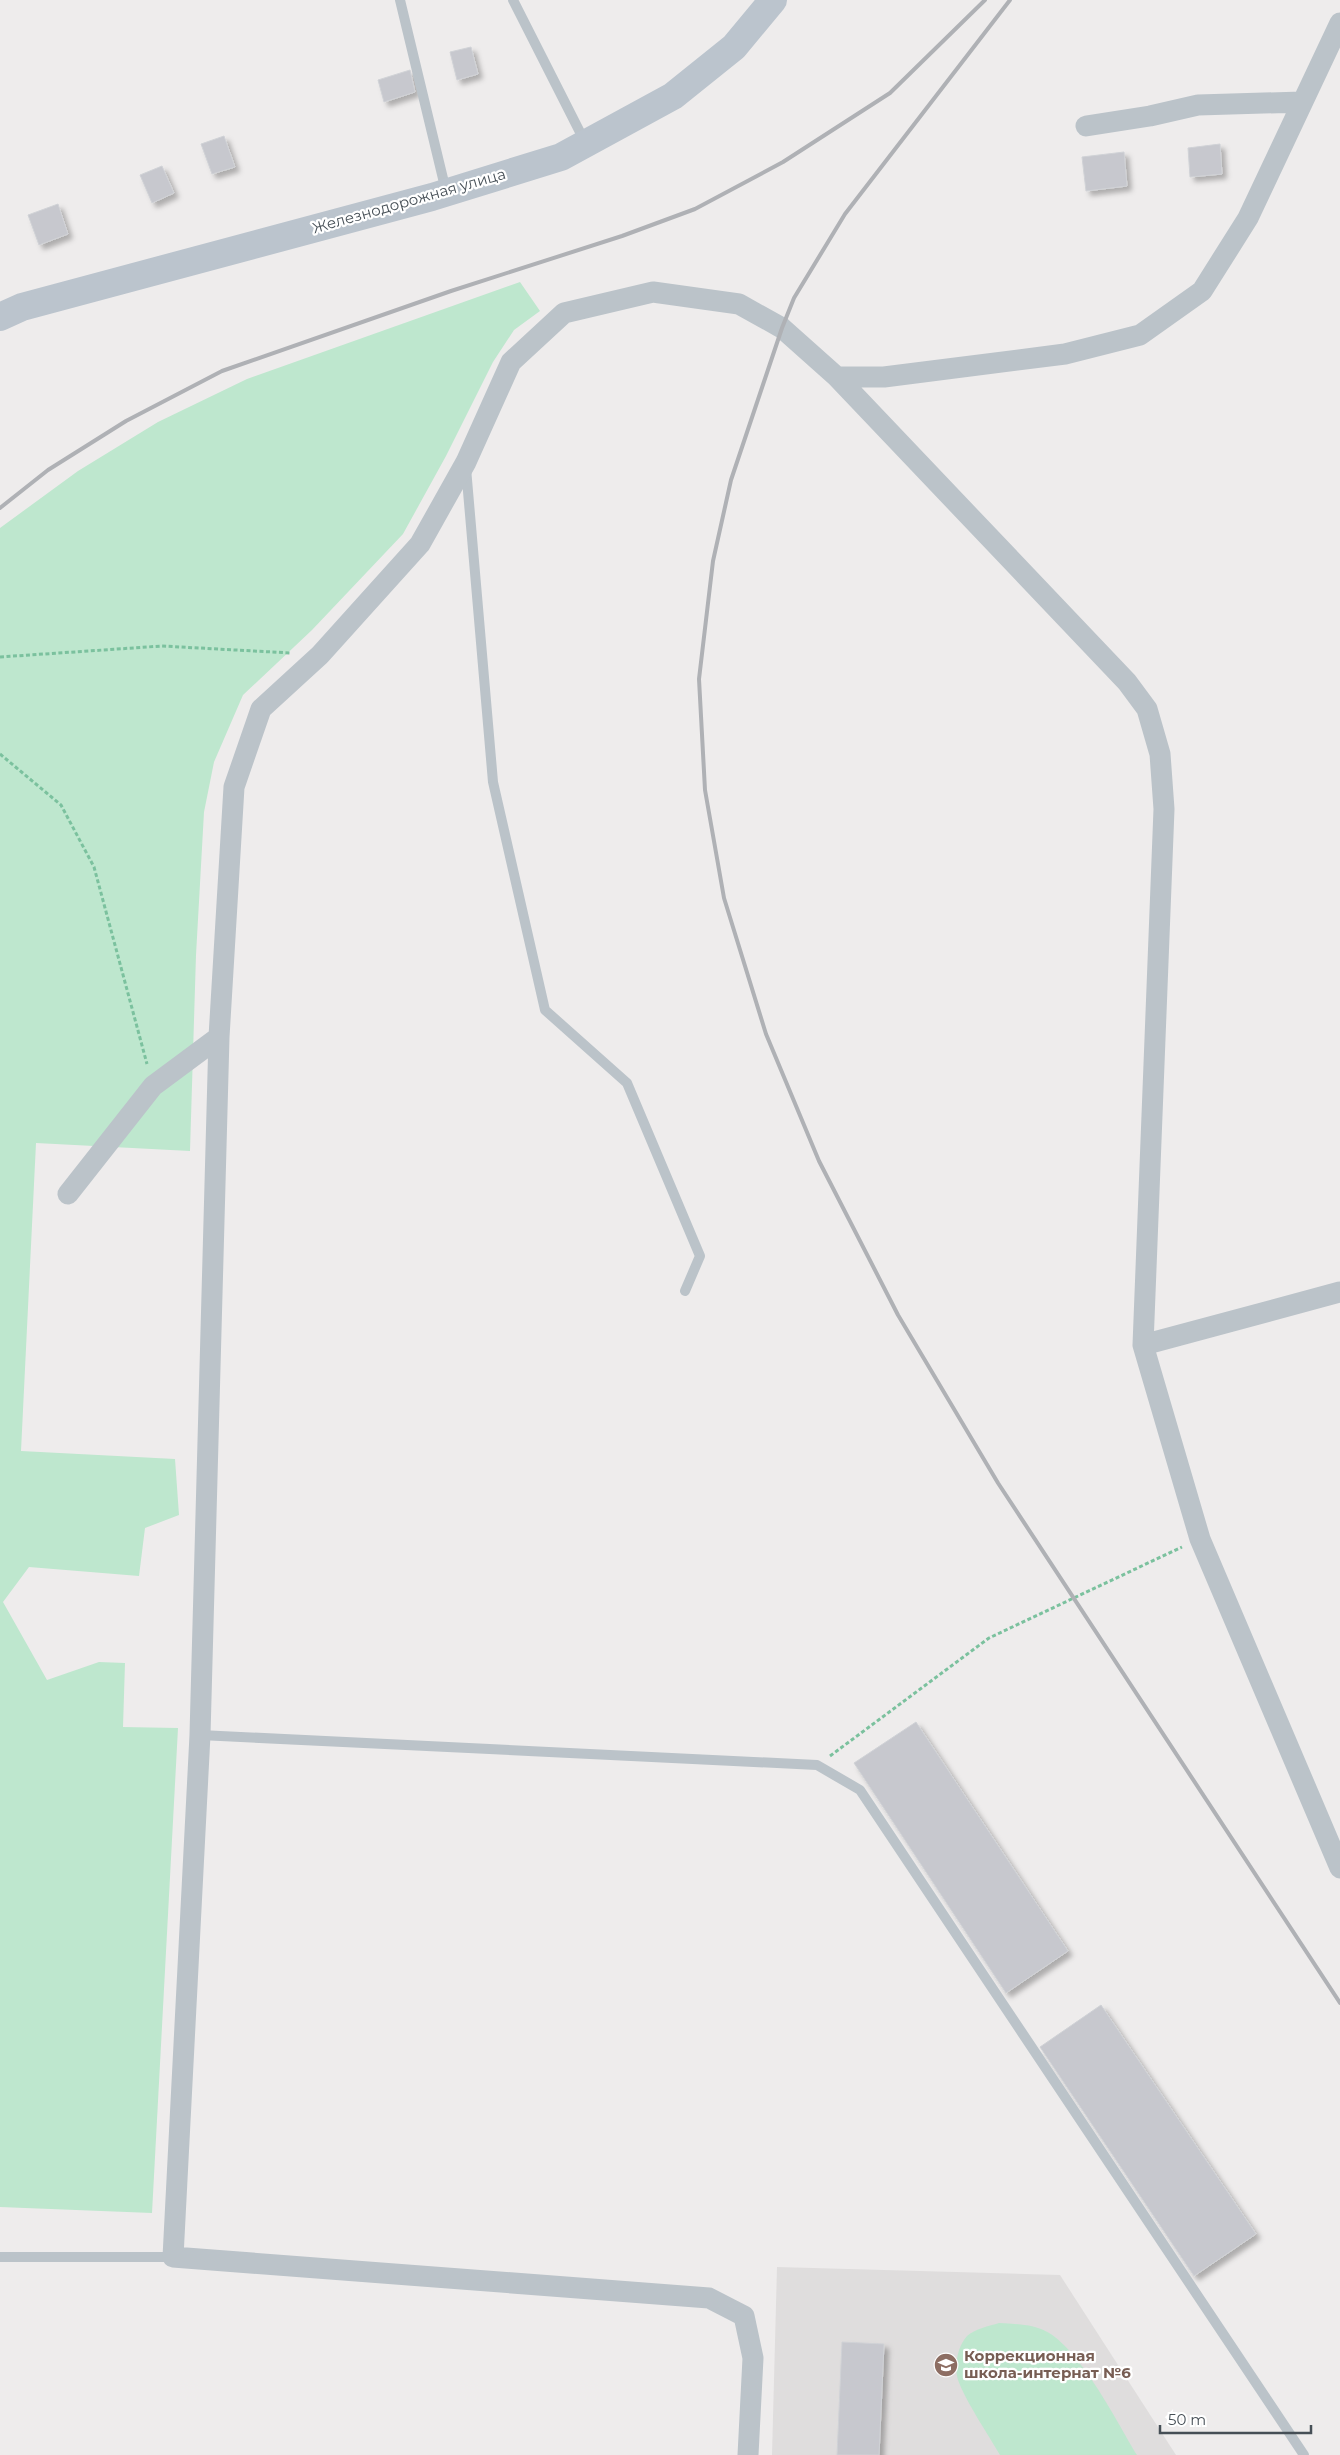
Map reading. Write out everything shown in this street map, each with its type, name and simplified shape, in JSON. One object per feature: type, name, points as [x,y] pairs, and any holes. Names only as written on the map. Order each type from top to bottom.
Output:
[{"type":"main road","name":"Железнодорожная улица","points":[[0,317],[22,307],[446,193],[561,156],[673,96],[734,47],[773,0]]},
{"type":"street","points":[[837,377],[884,377],[1066,354],[1140,335],[1202,290],[1248,218],[1340,23]]},
{"type":"street","points":[[1086,126],[1150,116],[1198,105],[1302,102]]},
{"type":"street","points":[[748,2455],[753,2358],[744,2316],[709,2298],[173,2257],[200,1735],[219,1037],[234,787],[261,709],[320,655],[420,544],[466,462],[510,362],[564,312],[653,292],[739,304],[782,328],[837,377],[1127,682],[1147,709],[1160,754],[1164,809],[1143,1345],[1200,1539],[1340,1868]]},
{"type":"street","points":[[68,1194],[153,1086],[219,1037]]},
{"type":"street","points":[[1143,1345],[1340,1292]]},
{"type":"lane","points":[[400,0],[446,193]]},
{"type":"lane","points":[[514,0],[586,143]]},
{"type":"lane","points":[[466,462],[493,782],[545,1010],[627,1083],[700,1256],[685,1291]]},
{"type":"lane","points":[[200,1735],[817,1765],[860,1790],[1304,2455]]},
{"type":"lane","points":[[0,2257],[173,2257]]},
{"type":"path","points":[[0,657],[162,646],[320,655]]},
{"type":"path","points":[[0,754],[61,805],[94,867],[153,1086]]},
{"type":"path","points":[[817,1765],[989,1638],[1200,1539]]},
{"type":"shaded area","name":"Коррекционная школа-интернат №6","points":[[777,2267],[1060,2275],[1176,2455],[772,2455]]},
{"type":"green space","points":[[520,282],[540,311],[514,330],[493,362],[446,456],[403,534],[312,630],[243,695],[214,762],[204,812],[196,955],[190,1151],[36,1143],[21,1451],[175,1459],[179,1515],[145,1528],[139,1576],[29,1567],[3,1602],[47,1680],[99,1662],[125,1663],[123,1727],[178,1728],[152,2213],[0,2207],[0,528],[78,471],[158,422],[247,379]]},
{"type":"green space","points":[[999,2323],[1036,2327],[1055,2337],[1082,2366],[1095,2384],[1137,2455],[1000,2455],[966,2398],[958,2380],[956,2369],[959,2351],[967,2336]]},
{"type":"building","points":[[471,47],[478,74],[457,80],[450,52]]},
{"type":"building","points":[[410,70],[415,92],[384,102],[378,80]]},
{"type":"building","points":[[224,136],[235,167],[212,174],[201,144]]},
{"type":"building","points":[[1220,144],[1222,174],[1190,177],[1188,148]]},
{"type":"building","points":[[1124,152],[1127,186],[1086,191],[1082,157]]},
{"type":"building","points":[[162,166],[174,193],[152,203],[140,175]]},
{"type":"building","points":[[58,204],[68,234],[39,245],[28,215]]},
{"type":"building","points":[[916,1722],[1068,1951],[1006,1993],[854,1763]]},
{"type":"building","points":[[1101,2005],[1256,2234],[1194,2276],[1040,2047]]},
{"type":"building","points":[[842,2342],[884,2344],[879,2455],[837,2455]]},
{"type":"railway","points":[[0,508],[48,470],[126,421],[222,371],[451,291],[622,236],[695,209],[783,162],[890,93],[985,0]]},
{"type":"railway","points":[[1010,0],[845,214],[794,298],[782,328],[731,480],[713,561],[699,679],[705,790],[724,898],[766,1034],[819,1161],[898,1315],[998,1483],[1340,2003]]},
{"type":"place","name":"Коррекционная школа-интернат №6","points":[[946,2365]]}]
